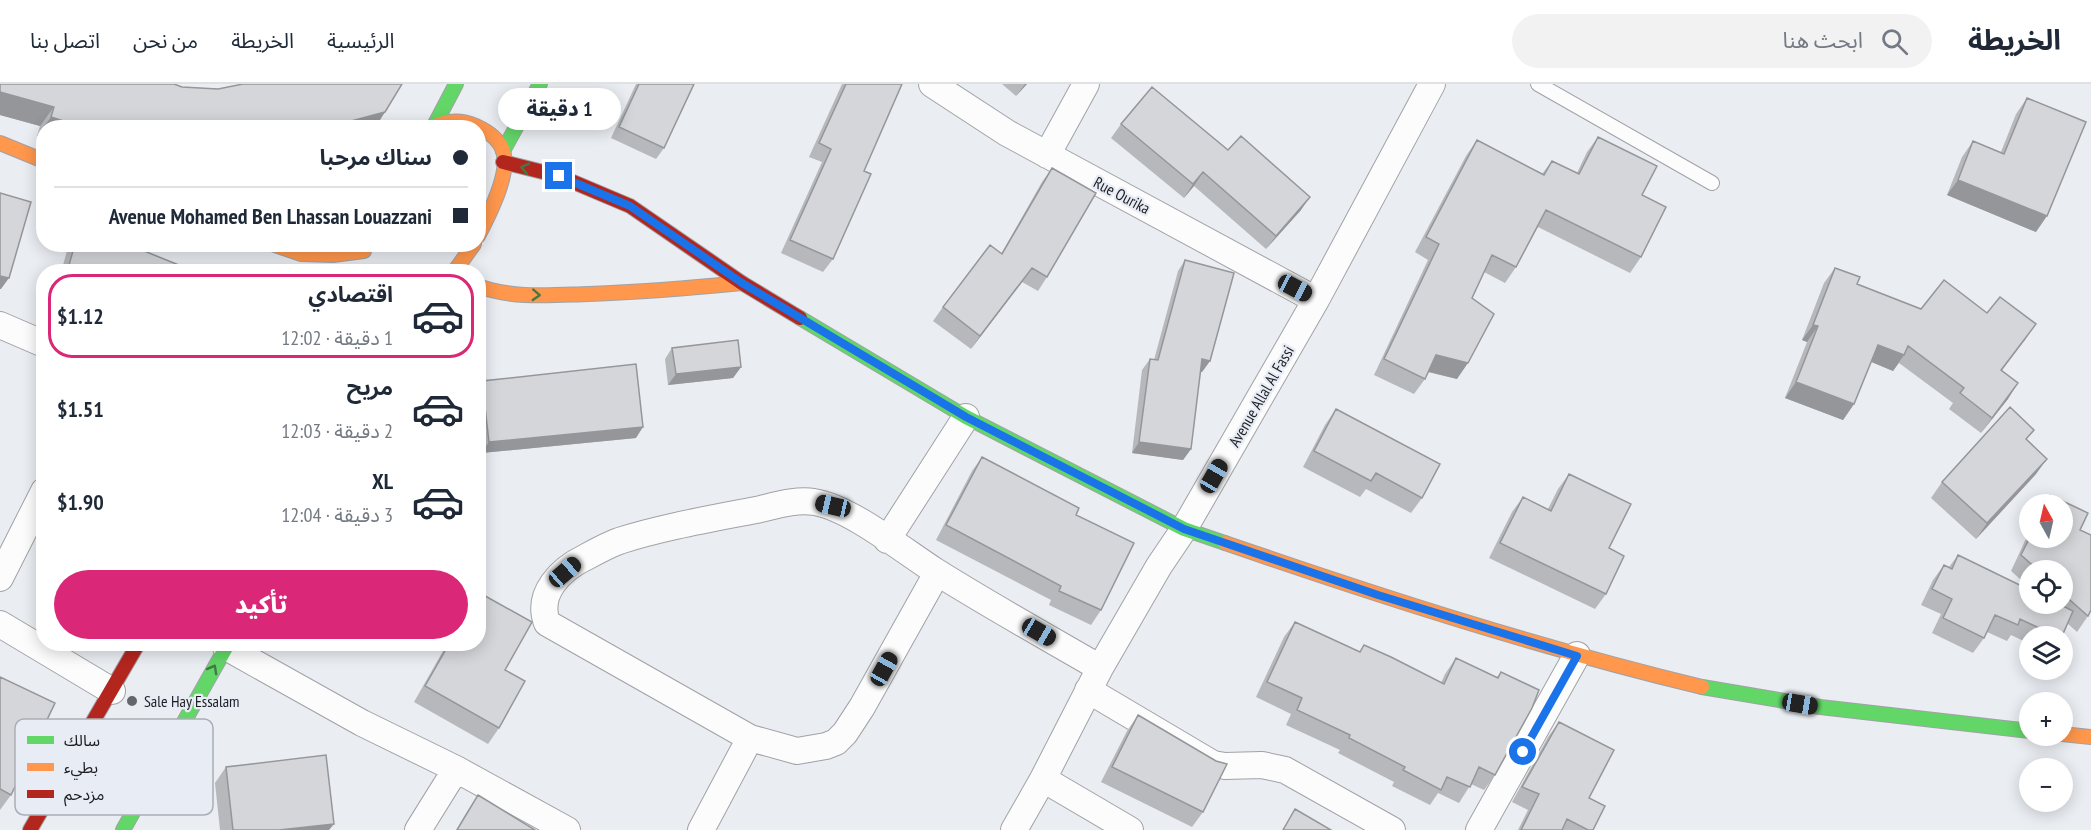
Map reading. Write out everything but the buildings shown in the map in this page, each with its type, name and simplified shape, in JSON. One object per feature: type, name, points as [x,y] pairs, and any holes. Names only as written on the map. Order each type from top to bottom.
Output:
[{"type":"street","points":[[436,120],[456,84]]},
{"type":"street","name":"Rue Ourika","points":[[932,84],[1007,133],[1316,300]]},
{"type":"street","points":[[1047,155],[1086,84]]},
{"type":"street","name":"Avenue Allal Al Fassi","points":[[1014,830],[1043,780],[1100,668],[1159,566],[1184,529],[1316,300],[1432,84]]},
{"type":"street","points":[[486,219],[495,200],[502,173],[503,157],[538,85]]},
{"type":"street","points":[[486,131],[503,157],[559,176],[630,206],[742,283],[966,417],[1184,529],[1378,595],[1577,656],[1701,687],[1820,707],[2019,730]]},
{"type":"street","points":[[0,143],[36,157]]},
{"type":"street","points":[[295,252],[365,256]]},
{"type":"street","points":[[486,290],[537,296],[635,292],[742,283]]},
{"type":"street","points":[[0,325],[36,341]]},
{"type":"street","points":[[887,540],[966,417]]},
{"type":"street","points":[[937,573],[845,733],[836,742],[826,746],[797,751],[750,738],[547,623],[543,613],[544,601],[553,582],[577,561],[617,542],[717,517],[789,503],[812,501],[833,506],[937,573],[1100,668]]},
{"type":"street","points":[[3,565],[36,505]]},
{"type":"street","points":[[0,624],[36,646]]},
{"type":"street","points":[[45,651],[112,691]]},
{"type":"street","points":[[95,719],[134,651]]},
{"type":"street","points":[[185,719],[224,651]]},
{"type":"street","points":[[237,651],[362,723],[456,769],[567,830]]},
{"type":"street","points":[[1479,830],[1577,656]]},
{"type":"street","points":[[1088,690],[1213,764],[1262,765],[1285,770],[1392,830]]},
{"type":"street","points":[[2073,735],[2091,737]]},
{"type":"street","points":[[701,830],[750,738]]},
{"type":"street","points":[[418,830],[456,769]]},
{"type":"street","points":[[1043,780],[1130,830]]},
{"type":"street","points":[[30,830],[39,815]]},
{"type":"street","points":[[123,830],[131,815]]},
{"type":"lane","points":[[1538,84],[1712,183]]},
{"type":"traffic: fast","points":[[437,120],[456,84]]},
{"type":"traffic: fast","points":[[503,151],[540,84]]},
{"type":"traffic: fast","points":[[800,318],[966,417],[1184,529],[1225,543]]},
{"type":"traffic: fast","points":[[186,719],[224,651]]},
{"type":"traffic: fast","points":[[1702,687],[1820,707],[2019,730]]},
{"type":"traffic: fast","points":[[123,830],[131,815]]},
{"type":"traffic: slow","points":[[486,132],[496,139],[505,160],[501,183],[486,219]]},
{"type":"traffic: slow","points":[[0,143],[36,158]]},
{"type":"traffic: slow","points":[[295,252],[333,255],[356,252]]},
{"type":"traffic: slow","points":[[460,264],[468,252]]},
{"type":"traffic: slow","points":[[486,288],[519,295],[547,295],[646,291],[742,283]]},
{"type":"traffic: slow","points":[[1225,543],[1462,621],[1581,656],[1702,687]]},
{"type":"traffic: slow","points":[[2073,735],[2091,737]]},
{"type":"traffic: jam","points":[[503,162],[559,176],[630,206],[742,283],[800,318]]},
{"type":"traffic: jam","points":[[94,719],[134,651]]},
{"type":"traffic: jam","points":[[30,830],[39,815]]},
{"type":"place","name":"Sale Hay Essalam","points":[[132,701]]},
{"type":"route","points":[[559,176],[630,206],[742,283],[966,417],[1184,529],[1378,595],[1577,656],[1523,752]]}]
